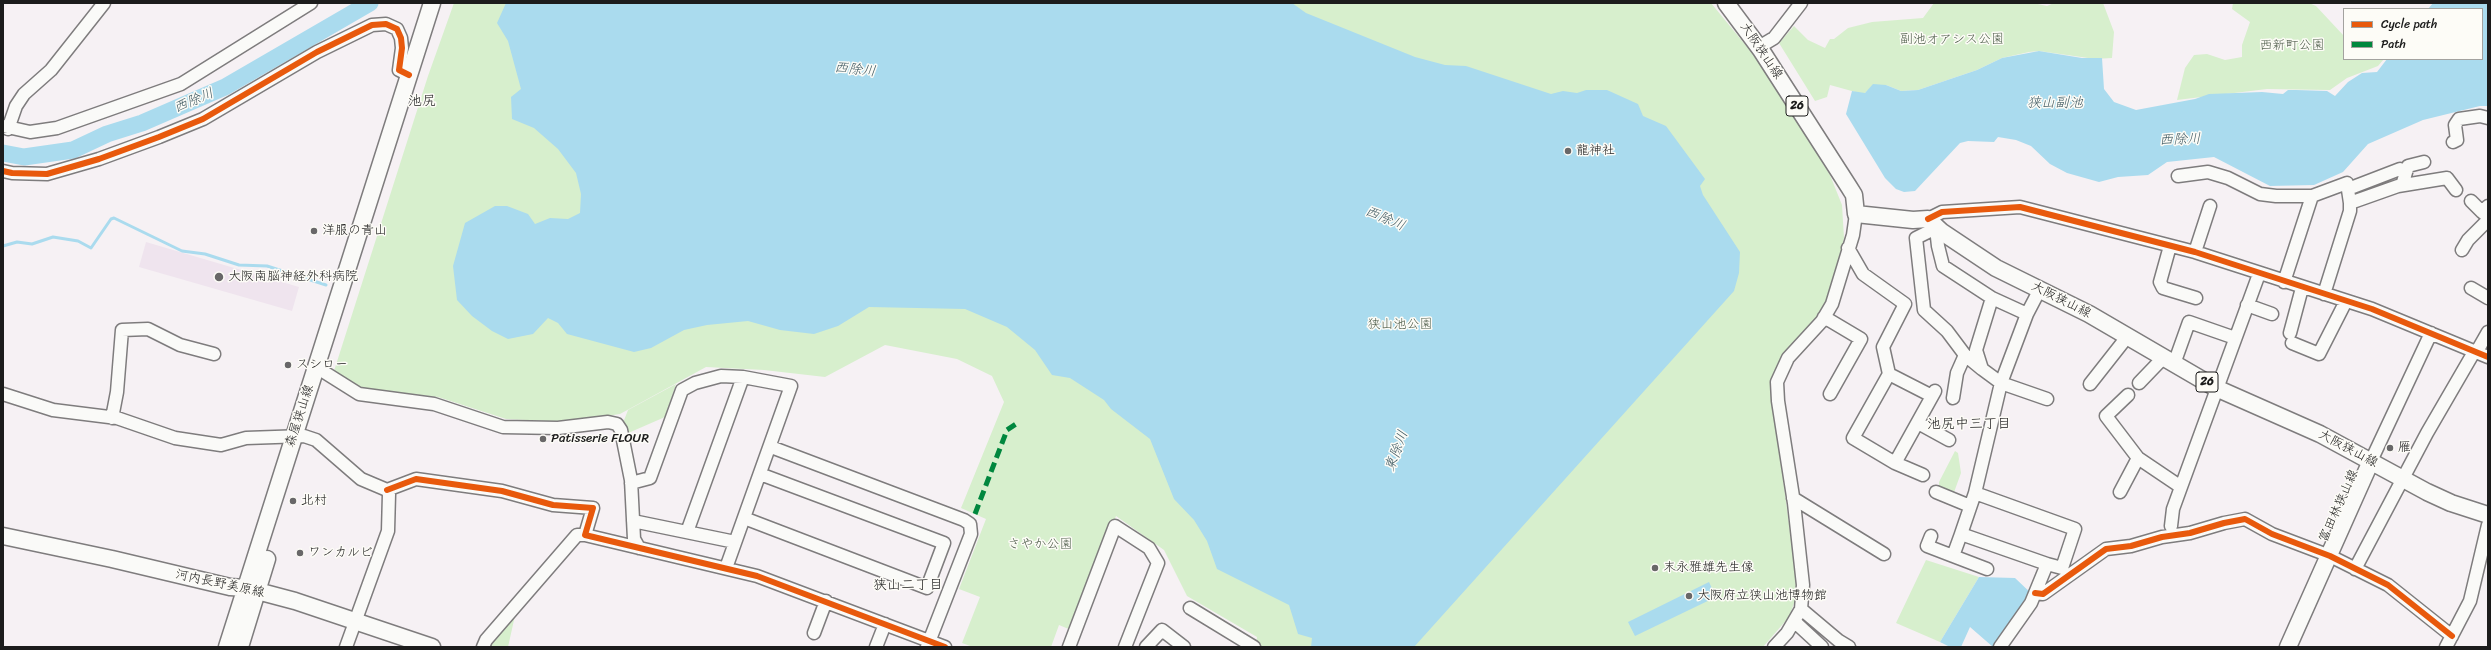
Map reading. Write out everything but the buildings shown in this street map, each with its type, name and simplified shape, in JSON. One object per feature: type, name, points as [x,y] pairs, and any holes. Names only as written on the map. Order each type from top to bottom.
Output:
[{"type":"main road","name":"大阪狭山線","points":[[1726,3],[1759,47],[1854,195],[1856,214]]},
{"type":"main road","name":"森屋狭山線","points":[[240,647],[252,590],[298,436],[409,75],[435,9]]},
{"type":"main road","name":"森屋狭山線","points":[[298,436],[324,372],[435,9]]},
{"type":"main road","points":[[1856,214],[1932,223]]},
{"type":"main road","name":"大阪狭山線","points":[[1932,223],[1996,268],[2040,289],[2216,388],[2320,434],[2451,503],[2488,515]]},
{"type":"main road","name":"富田林狭山線","points":[[2288,647],[2330,556],[2371,461]]},
{"type":"main road","name":"河内長野美原線","points":[[3,536],[112,559],[216,584],[252,590],[295,602],[432,647]]},
{"type":"main road","name":"森屋狭山線","points":[[227,647],[252,590]]},
{"type":"street","points":[[104,3],[51,70],[24,94],[16,106],[6,128],[30,132],[57,128],[181,84],[311,3]]},
{"type":"street","points":[[1759,47],[1774,38],[1801,3]]},
{"type":"street","points":[[3,171],[12,173],[47,174],[99,159],[159,137],[203,119],[317,52],[372,25],[386,24],[397,29],[401,38],[402,48],[399,70],[409,75]]},
{"type":"street","points":[[2453,142],[2457,140],[2455,125],[2458,119],[2480,116],[2488,118]]},
{"type":"street","points":[[2402,185],[2408,166],[2424,162]]},
{"type":"street","points":[[2348,189],[2400,169]]},
{"type":"street","points":[[2178,176],[2208,172],[2228,178],[2260,194],[2312,196],[2347,182],[2350,211],[2324,294]]},
{"type":"street","points":[[2350,203],[2402,185],[2448,178],[2456,190]]},
{"type":"street","points":[[2284,282],[2312,196]]},
{"type":"street","points":[[2465,242],[2487,214],[2471,201]]},
{"type":"street","points":[[2195,252],[2210,206]]},
{"type":"street","points":[[2047,399],[2001,383],[1965,355],[1947,331],[1924,310],[1916,238],[1942,212],[2020,207],[2195,252],[2302,288],[2346,301],[2488,357]]},
{"type":"street","points":[[1774,647],[1795,622],[1801,609],[1803,585],[1793,498],[1778,401],[1777,382],[1788,358],[1824,317],[1832,304],[1856,214]]},
{"type":"street","points":[[1932,223],[1943,266],[1992,298],[2027,314]]},
{"type":"street","points":[[2170,246],[2160,282],[2163,288],[2196,298]]},
{"type":"street","points":[[1848,248],[1863,274],[1905,304],[1883,347],[1889,374],[1852,438],[1895,463],[1923,475]]},
{"type":"street","points":[[2171,526],[2173,509],[2216,388],[2259,274]]},
{"type":"street","points":[[2302,288],[2297,344],[2319,354],[2346,301]]},
{"type":"street","points":[[2471,288],[2488,298]]},
{"type":"street","points":[[1954,556],[1975,493],[2001,383],[2027,314],[2040,289]]},
{"type":"street","points":[[1982,368],[1976,350],[1992,298]]},
{"type":"street","points":[[2247,305],[2272,314]]},
{"type":"street","points":[[1824,317],[1861,339],[1830,394]]},
{"type":"street","points":[[2139,383],[2168,361],[2189,322],[2235,338]]},
{"type":"street","points":[[112,418],[117,392],[122,330],[148,329],[180,345],[214,354]]},
{"type":"street","points":[[2355,568],[2475,352],[2488,332]]},
{"type":"street","points":[[2371,461],[2430,333]]},
{"type":"street","points":[[2090,384],[2127,337]]},
{"type":"street","points":[[1953,398],[1957,373],[1965,355]]},
{"type":"street","points":[[324,372],[360,394],[434,404],[503,426],[558,428],[608,422],[617,424],[621,430],[626,463],[631,483],[634,539],[639,548]]},
{"type":"street","points":[[1889,374],[1934,394],[1895,463]]},
{"type":"street","points":[[631,483],[650,478],[682,390],[707,379],[721,376],[743,377],[791,386],[771,447],[726,568]]},
{"type":"street","points":[[687,532],[743,377]]},
{"type":"street","points":[[3,394],[53,410],[112,418],[175,438],[221,445],[246,438],[298,436],[316,440],[361,479],[387,490],[416,479],[502,492],[553,505],[593,508],[585,535]]},
{"type":"street","points":[[2128,395],[2106,416],[2138,458],[2181,487]]},
{"type":"street","points":[[1918,423],[1949,440]]},
{"type":"street","points":[[771,447],[964,520],[970,524],[971,534],[928,644]]},
{"type":"street","points":[[2120,492],[2138,458]]},
{"type":"street","points":[[744,518],[927,588],[944,543],[760,474]]},
{"type":"street","points":[[346,647],[388,530],[389,494],[387,490]]},
{"type":"street","points":[[1936,492],[1970,506]]},
{"type":"street","points":[[1961,534],[2062,568],[2075,529],[1975,493]]},
{"type":"street","points":[[1793,498],[1884,554]]},
{"type":"street","points":[[2035,594],[2043,594],[2106,549],[2131,546],[2162,537],[2190,533],[2224,523],[2245,519],[2272,534],[2330,556],[2388,585],[2449,644],[2470,601],[2488,525]]},
{"type":"street","points":[[633,521],[735,542]]},
{"type":"street","points":[[1069,647],[1115,526],[1149,548],[1158,563],[1125,647]]},
{"type":"street","points":[[483,647],[486,640],[577,536],[585,535],[726,568],[826,601],[885,624],[928,644],[945,647]]},
{"type":"street","points":[[1931,536],[1927,546],[1987,570]]},
{"type":"street","points":[[2000,647],[2031,603],[2047,564]]},
{"type":"street","points":[[814,633],[826,601]]},
{"type":"street","points":[[1190,608],[1254,647]]},
{"type":"street","points":[[1801,609],[1847,646]]},
{"type":"street","points":[[1795,622],[1822,647]]},
{"type":"street","points":[[876,647],[885,624]]},
{"type":"street","points":[[1146,647],[1162,630],[1184,647]]},
{"type":"shaded area","name":"大阪南脳神経外科病院","points":[[146,242],[299,287],[292,311],[139,267]]},
{"type":"green space","name":"狭山池公園","points":[[454,3],[1711,3],[1766,70],[1830,175],[1842,205],[1844,238],[1830,297],[1814,321],[1783,356],[1772,377],[1773,405],[1796,576],[1796,598],[1789,617],[1763,647],[1256,647],[1257,637],[1187,596],[1164,550],[1116,516],[1071,630],[1059,625],[1051,647],[973,647],[962,643],[980,597],[959,589],[986,519],[961,508],[1004,402],[992,376],[957,359],[885,345],[825,377],[764,370],[706,367],[620,414],[568,422],[506,419],[438,397],[363,389],[334,371],[428,76]]},
{"type":"green space","name":"副池オアシス公園","points":[[1934,3],[2033,3],[2047,6],[2054,3],[2103,3],[2114,32],[2112,58],[2095,59],[2039,51],[2029,52],[2002,58],[1977,70],[1918,90],[1901,91],[1886,85],[1872,87],[1865,93],[1859,93],[1830,85],[1827,97],[1815,101],[1779,43],[1794,26],[1808,40],[1825,48],[1830,39],[1834,39],[1848,28],[1872,22],[1923,18]]},
{"type":"green space","name":"西新町公園","points":[[2233,3],[2309,3],[2316,6],[2343,35],[2343,60],[2383,60],[2378,66],[2347,78],[2330,90],[2267,89],[2177,100],[2185,68],[2194,55],[2207,54],[2225,60],[2242,57],[2242,45],[2250,22],[2232,9]]},
{"type":"green space","points":[[676,384],[665,417],[626,434],[623,423],[628,410]]},
{"type":"green space","points":[[1955,451],[1958,453],[1961,473],[1953,495],[1939,489],[1939,482]]},
{"type":"green space","points":[[1926,560],[1979,577],[1940,642],[1896,623]]},
{"type":"green space","points":[[516,611],[508,647],[485,647]]},
{"type":"water","name":"狭山池公園","points":[[506,3],[1292,3],[1306,13],[1415,57],[1445,65],[1466,66],[1551,94],[1563,91],[1577,93],[1586,90],[1607,90],[1638,104],[1643,116],[1666,126],[1705,179],[1700,186],[1703,195],[1740,252],[1739,273],[1734,291],[1414,647],[1311,647],[1312,638],[1298,634],[1289,605],[1217,569],[1207,541],[1194,520],[1174,499],[1150,439],[1111,409],[1104,400],[1070,378],[1052,375],[1035,350],[1007,327],[965,309],[869,307],[838,326],[814,334],[780,330],[748,321],[707,325],[684,330],[651,348],[634,352],[567,334],[558,323],[548,318],[533,334],[508,339],[492,331],[472,316],[457,300],[453,266],[465,223],[495,206],[507,206],[528,214],[535,224],[550,218],[568,219],[580,213],[581,194],[576,173],[558,149],[534,128],[512,119],[511,97],[521,89],[508,41],[497,23]]},
{"type":"water","name":"狭山副池","points":[[2433,3],[2488,3],[2488,106],[2480,106],[2423,120],[2368,144],[2343,172],[2314,185],[2270,186],[2214,157],[2167,162],[2148,175],[2118,177],[2099,182],[2067,173],[2050,164],[2031,146],[2016,140],[1998,137],[1994,142],[1968,141],[1960,143],[1915,191],[1904,192],[1896,189],[1885,178],[1846,114],[1852,91],[1865,93],[1873,84],[1886,85],[1901,91],[1918,90],[1977,70],[2002,58],[2039,51],[2082,58],[2102,58],[2104,89],[2114,102],[2136,110],[2195,99],[2209,94],[2262,92],[2283,94],[2288,90],[2296,90],[2327,91],[2335,96],[2348,82],[2362,73],[2377,72],[2386,60],[2483,60],[2483,8],[2429,8]]},
{"type":"water","points":[[1979,577],[2015,578],[2034,596],[2000,647],[1993,647],[1970,627],[1961,647],[1950,647],[1940,642]]},
{"type":"water","points":[[1709,582],[1716,597],[1635,636],[1628,622]]},
{"type":"waterway","name":"西除川","points":[[3,153],[24,157],[73,150],[107,134],[142,123],[225,87],[370,3]]},
{"type":"waterway","points":[[3,246],[17,242],[32,244],[53,237],[78,241],[91,248],[111,219],[114,218],[182,251],[205,254],[239,265],[267,266],[326,285]]},
{"type":"marked path","points":[[975,514],[1007,430],[1016,424]]},
{"type":"cycle path","points":[[3,171],[12,173],[47,174],[99,159],[159,137],[203,119],[317,52],[372,25],[386,24],[397,29],[401,38],[402,48],[399,70],[409,75]]},
{"type":"cycle path","points":[[1928,219],[1942,212],[2020,207],[2195,252],[2372,309],[2488,357]]},
{"type":"cycle path","points":[[387,490],[416,479],[502,491],[553,505],[593,508],[585,535],[757,576],[945,647]]},
{"type":"cycle path","points":[[2035,593],[2043,594],[2106,549],[2131,546],[2162,537],[2190,533],[2224,523],[2245,519],[2272,534],[2330,556],[2388,585],[2452,636]]},
{"type":"place","name":"龍神社","points":[[1568,151]]},
{"type":"place","name":"洋服の青山","points":[[314,231]]},
{"type":"place","name":"大阪南脳神経外科病院","points":[[219,277]]},
{"type":"place","name":"スシロー","points":[[288,365]]},
{"type":"place","name":"Patisserie FLOUR","points":[[543,439]]},
{"type":"place","name":"雁","points":[[2390,448]]},
{"type":"place","name":"北村","points":[[293,501]]},
{"type":"place","name":"ワンカルビ","points":[[300,553]]},
{"type":"place","name":"末永雅雄先生像","points":[[1655,568]]},
{"type":"place","name":"大阪府立狭山池博物館","points":[[1689,596]]},
{"type":"district","name":"池尻","points":[[422,101]]},
{"type":"district","name":"池尻中三丁目","points":[[1969,424]]},
{"type":"district","name":"狭山二丁目","points":[[908,585]]},
{"type":"water label","name":"東除川","points":[[1397,451]]},
{"type":"park label","name":"さやか公園","points":[[1040,545]]}]
